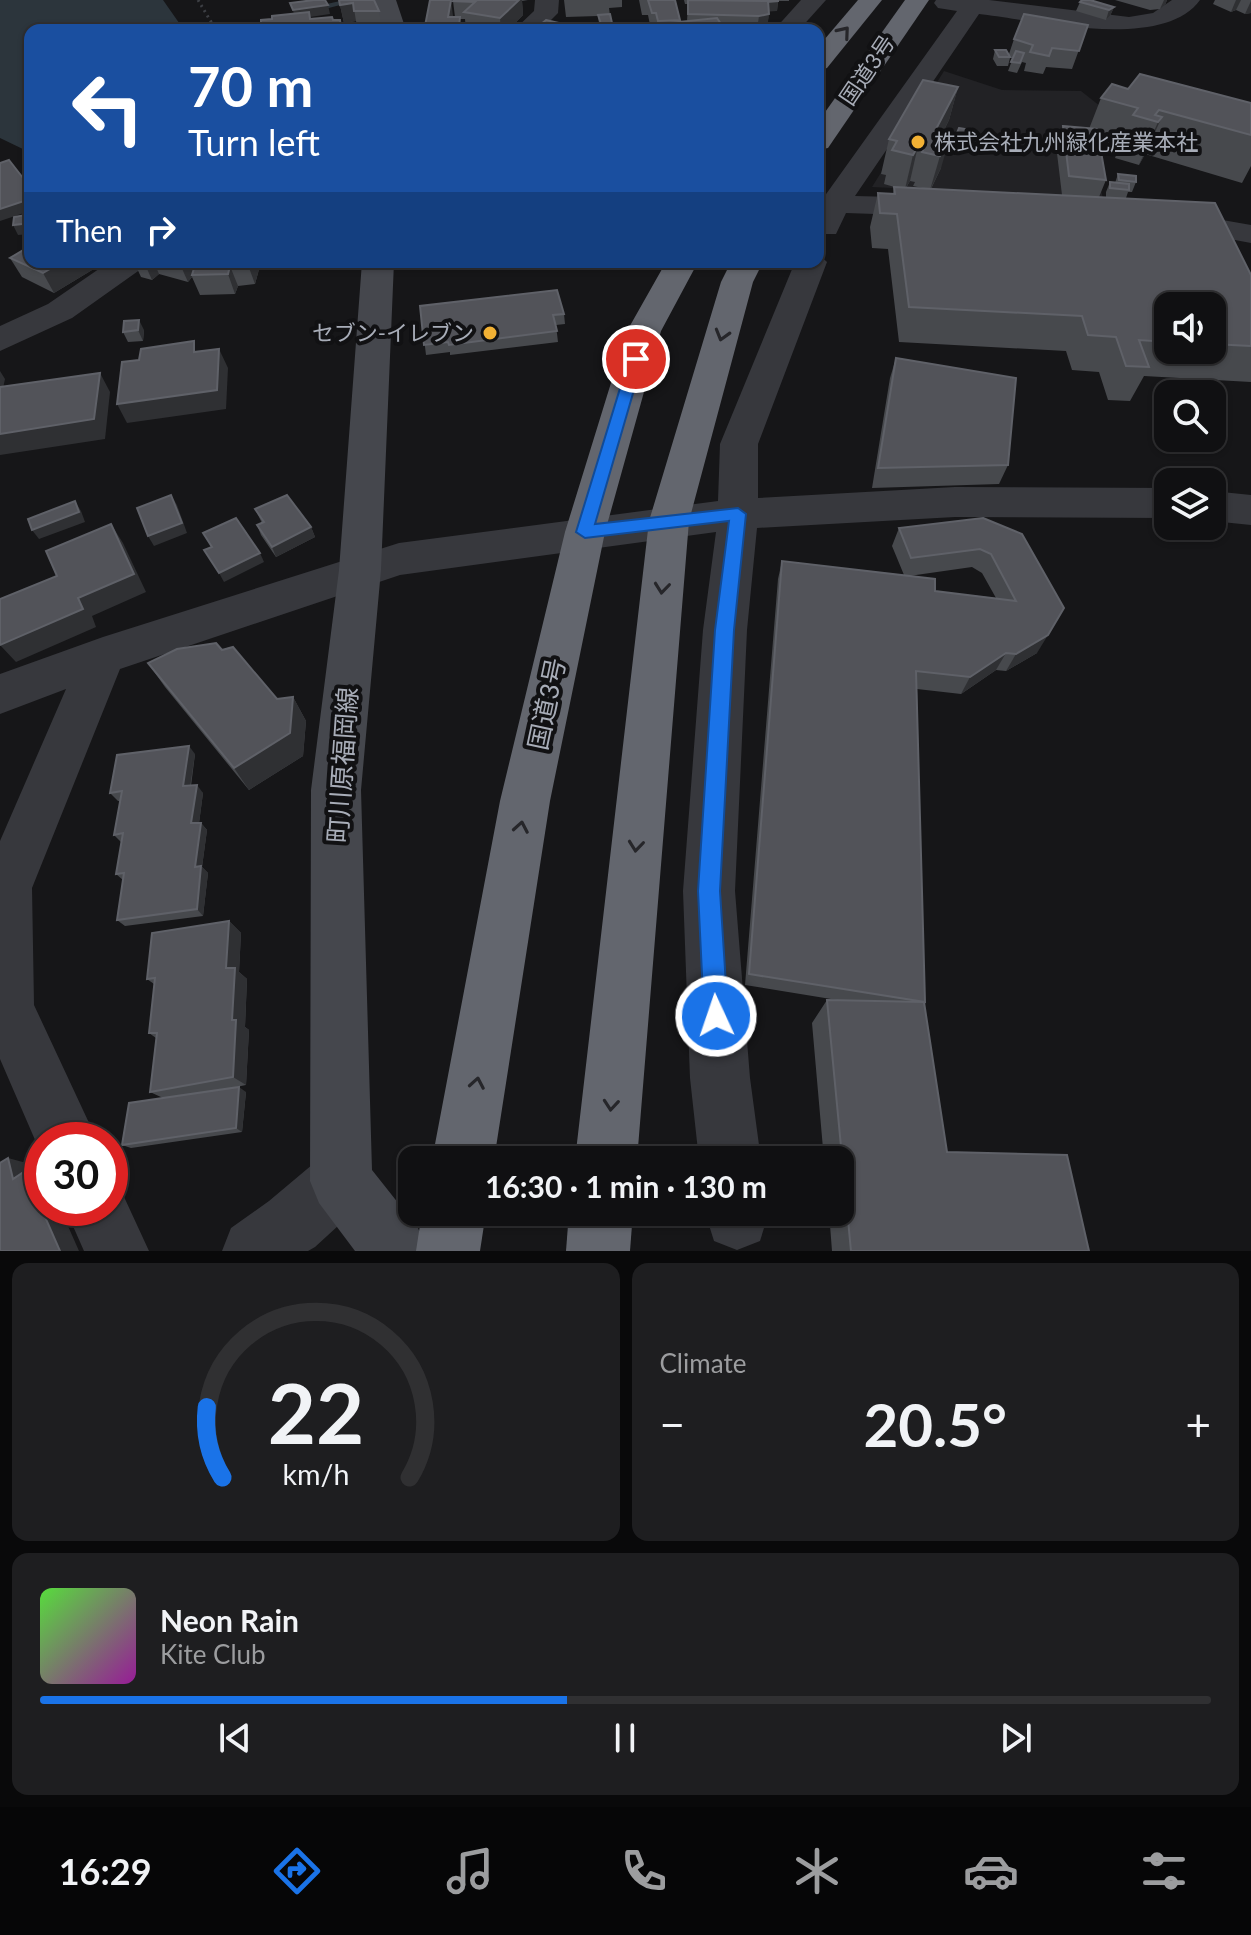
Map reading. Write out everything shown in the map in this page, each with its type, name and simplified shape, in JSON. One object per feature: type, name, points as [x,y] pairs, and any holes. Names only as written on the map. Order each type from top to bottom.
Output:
[{"type":"highway","name":"国道3号","points":[[824,56],[870,0]]},
{"type":"highway","name":"国道3号","points":[[824,134],[929,1]]},
{"type":"highway","name":"国道3号","points":[[465,1146],[525,801],[585,532],[644,331],[674,268]]},
{"type":"highway","points":[[607,1146],[669,521],[737,282],[744,268]]},
{"type":"highway","points":[[448,1251],[452,1226]]},
{"type":"highway","points":[[598,1251],[600,1226]]},
{"type":"main road","points":[[384,0],[392,24]]},
{"type":"main road","name":"町川原福岡線","points":[[341,1181],[336,790],[360,570],[378,268]]},
{"type":"main road","points":[[341,1181],[395,1251]]},
{"type":"street","points":[[533,24],[546,13],[547,0]]},
{"type":"street","points":[[792,24],[814,0]]},
{"type":"street","points":[[929,1],[1129,24],[1160,19],[1188,0]]},
{"type":"street","points":[[824,229],[834,204],[973,4]]},
{"type":"street","points":[[834,204],[969,208]]},
{"type":"street","points":[[1137,215],[1251,234]]},
{"type":"street","points":[[0,340],[60,311],[121,268]]},
{"type":"street","points":[[729,1146],[720,1078],[709,891],[725,630],[738,514],[739,444],[809,268]]},
{"type":"street","points":[[0,694],[103,656],[399,559],[738,514],[955,502],[1154,503]]},
{"type":"street","points":[[1226,507],[1251,510]]},
{"type":"street","points":[[57,1122],[3,1008],[6,888],[103,656]]},
{"type":"street","points":[[254,1251],[292,1224],[341,1181]]},
{"type":"street","points":[[105,1226],[117,1251]]},
{"type":"path","points":[[198,0],[212,24]]},
{"type":"shaded area","points":[[0,0],[163,0],[180,24],[24,24],[24,150],[0,138]]},
{"type":"shaded area","points":[[944,71],[1002,90],[1081,91],[1105,110],[1086,133],[1103,198],[872,187]]},
{"type":"building","points":[[325,0],[328,5],[293,10],[290,3]]},
{"type":"building","points":[[339,0],[374,0],[379,11],[354,11],[353,3],[340,5]]},
{"type":"building","points":[[430,0],[451,0],[448,17],[460,17],[459,24],[425,24]]},
{"type":"building","points":[[454,0],[519,0],[500,18],[464,12],[475,2]]},
{"type":"building","points":[[648,0],[675,0],[680,20],[658,21]]},
{"type":"building","points":[[688,0],[768,1],[769,14],[688,14]]},
{"type":"building","points":[[1080,2],[1114,7],[1109,10]]},
{"type":"building","points":[[309,12],[310,19],[332,17],[333,20],[340,20],[340,24],[261,24],[261,20],[272,19],[272,16]]},
{"type":"building","points":[[610,14],[612,23],[601,24],[598,15]]},
{"type":"building","points":[[1024,14],[1088,25],[1079,51],[1052,48],[1049,56],[1030,52],[1033,45],[1014,39]]},
{"type":"building","points":[[717,18],[721,24],[669,24]]},
{"type":"building","points":[[546,20],[563,24],[541,24]]},
{"type":"building","points":[[995,50],[1006,50],[1010,57],[999,57]]},
{"type":"building","points":[[1016,51],[1024,53],[1020,63],[1011,62]]},
{"type":"building","points":[[1140,74],[1251,103],[1251,135],[1159,110],[1155,115],[1162,117],[1158,122],[1133,115],[1138,108],[1101,98],[1112,84],[1128,89]]},
{"type":"building","points":[[923,80],[958,87],[935,131],[951,134],[940,156],[922,152],[924,148],[918,146],[913,155],[892,150],[897,141],[889,139]]},
{"type":"building","points":[[1063,126],[1097,129],[1106,180],[1069,176]]},
{"type":"building","points":[[959,128],[971,130],[969,135],[957,133]]},
{"type":"building","points":[[9,160],[24,179],[24,201],[0,209],[0,163]]},
{"type":"building","points":[[1118,174],[1136,176],[1136,182],[1119,180]]},
{"type":"building","points":[[1110,182],[1129,184],[1129,190],[1110,188]]},
{"type":"building","points":[[894,187],[1215,203],[1251,275],[1251,346],[1226,345],[1226,292],[1154,292],[1154,341],[1139,340],[1149,367],[1126,366],[1116,337],[1088,335],[1082,316],[909,307],[897,214],[880,213],[878,193],[895,194]]},
{"type":"building","points":[[24,215],[24,224],[13,225],[14,217]]},
{"type":"building","points":[[24,250],[24,264],[10,258]]},
{"type":"building","points":[[32,268],[52,268],[43,273]]},
{"type":"building","points":[[194,268],[230,268],[228,274],[192,275]]},
{"type":"building","name":"セブン-イレブン","points":[[557,290],[564,314],[553,315],[557,331],[449,345],[448,342],[424,345],[420,306]]},
{"type":"building","points":[[139,320],[138,330],[123,332],[124,321]]},
{"type":"building","points":[[194,341],[194,352],[219,349],[217,390],[117,404],[122,362],[139,360],[141,349]]},
{"type":"building","points":[[896,358],[1016,378],[1008,465],[878,468]]},
{"type":"building","points":[[100,373],[94,419],[0,434],[0,387]]},
{"type":"building","points":[[171,495],[182,523],[148,536],[137,508]]},
{"type":"building","points":[[287,495],[311,527],[272,547],[257,525],[264,522],[255,509]]},
{"type":"building","points":[[75,501],[79,512],[32,530],[28,519]]},
{"type":"building","points":[[236,518],[260,553],[219,573],[204,550],[212,547],[203,533]]},
{"type":"building","points":[[983,518],[1022,534],[1064,608],[1048,635],[1016,654],[1006,653],[970,677],[916,671],[925,1002],[749,974],[782,561],[935,579],[935,591],[1016,601],[991,554],[980,549],[911,558],[899,528]]},
{"type":"building","points":[[111,524],[134,574],[78,598],[83,609],[0,645],[0,599],[57,576],[46,551]]},
{"type":"building","points":[[216,643],[222,650],[233,647],[277,699],[293,697],[290,733],[234,768],[148,663],[177,649]]},
{"type":"building","points":[[189,746],[183,786],[197,785],[191,823],[201,823],[195,867],[201,866],[197,909],[117,920],[124,873],[116,874],[123,833],[114,835],[122,791],[110,793],[117,755]]},
{"type":"building","points":[[229,921],[226,968],[235,968],[233,1077],[150,1092],[157,1033],[149,1033],[155,978],[147,979],[152,933]]},
{"type":"building","points":[[827,1000],[924,1002],[947,1152],[1067,1155],[1089,1251],[851,1251],[849,1226],[854,1226],[854,1146],[841,1146]]},
{"type":"building","points":[[239,1087],[236,1128],[128,1144],[126,1122],[129,1103]]},
{"type":"building","points":[[8,1158],[13,1179],[24,1172],[24,1226],[49,1226],[60,1251],[0,1251],[0,1163]]},
{"type":"waterway","points":[[290,24],[302,12],[356,0]]},
{"type":"place","name":"株式会社九州緑化産業本社","points":[[918,142]]},
{"type":"place","name":"セブン-イレブン","points":[[490,333]]},
{"type":"route","points":[[636,359],[585,532],[738,514],[725,630],[709,891],[716,1016]]}]
